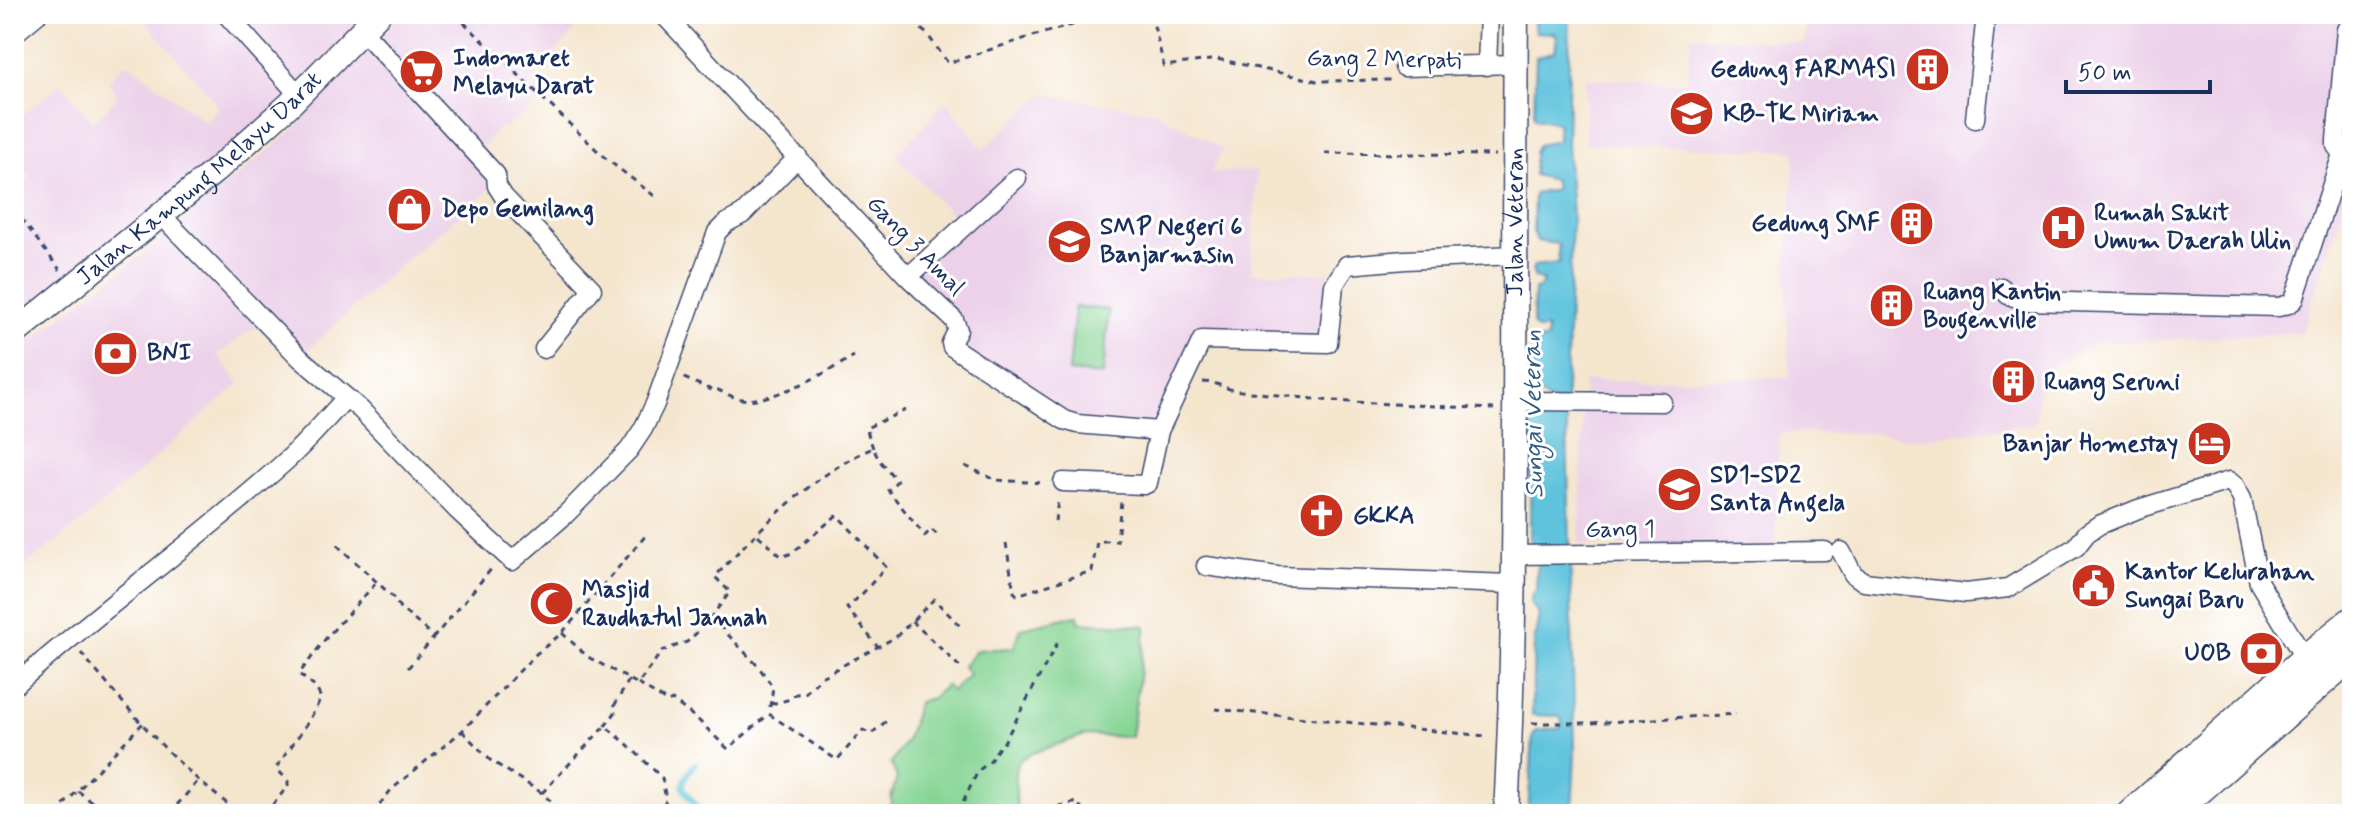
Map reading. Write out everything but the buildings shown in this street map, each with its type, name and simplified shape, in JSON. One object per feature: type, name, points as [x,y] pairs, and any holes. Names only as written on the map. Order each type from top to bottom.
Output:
[{"type":"highway","points":[[2131,814],[2352,621]]},
{"type":"highway","points":[[2172,814],[2352,655]]},
{"type":"main road","name":"Jalan Veteran","points":[[1506,814],[1512,584],[1520,555],[1520,404],[1515,255],[1516,14]]},
{"type":"main road","name":"Jalan Kampung Melayu Darat","points":[[14,334],[215,171],[299,95],[370,22]]},
{"type":"street","points":[[14,34],[38,14]]},
{"type":"street","points":[[226,14],[299,95]]},
{"type":"street","name":"Gang 3 Amal","points":[[663,14],[908,277],[958,326],[952,347],[1064,420],[1077,424],[1159,431]]},
{"type":"street","points":[[1487,66],[1489,14]]},
{"type":"street","points":[[1975,119],[1986,14]]},
{"type":"street","points":[[370,22],[496,175],[497,186],[504,197],[592,289],[544,349]]},
{"type":"street","points":[[2001,287],[2008,295],[2026,301],[2279,307],[2289,304],[2294,300],[2347,149],[2336,146],[2336,140],[2346,30],[2352,27]]},
{"type":"street","points":[[1399,74],[1515,64]]},
{"type":"street","points":[[162,216],[300,358],[346,398],[513,561],[566,514],[629,450],[649,417],[717,232],[743,214],[798,157]]},
{"type":"street","points":[[908,277],[1017,178]]},
{"type":"street","points":[[1061,482],[1144,485],[1150,479],[1159,431],[1202,340],[1328,343],[1334,285],[1347,265],[1515,255]]},
{"type":"street","points":[[14,686],[279,467],[346,398]]},
{"type":"street","points":[[1520,404],[1662,402]]},
{"type":"street","name":"Gang 1","points":[[1520,555],[1833,551],[1864,582],[1966,593],[2008,588],[2076,547],[2087,533],[2099,525],[2225,481],[2235,486],[2242,499],[2259,583],[2305,659]]},
{"type":"street","points":[[1206,566],[1277,576],[1512,584]]},
{"type":"path","points":[[455,14],[604,157],[657,198]]},
{"type":"path","points":[[903,14],[927,34],[948,63],[1113,14]]},
{"type":"path","name":"Gang 2 Merpati","points":[[1151,14],[1164,66],[1217,59],[1317,81],[1399,74]]},
{"type":"path","points":[[1325,153],[1515,156]]},
{"type":"path","points":[[14,209],[72,286]]},
{"type":"path","points":[[666,369],[714,391],[743,399],[785,391],[854,356]]},
{"type":"path","points":[[1184,381],[1214,383],[1232,390],[1332,401],[1520,404]]},
{"type":"path","points":[[906,410],[866,428],[879,460],[897,481],[888,490],[925,536],[931,529],[941,538]]},
{"type":"path","points":[[638,684],[662,651],[687,642],[730,592],[715,577],[741,548],[822,476],[873,448]]},
{"type":"path","points":[[965,466],[996,480],[1061,482],[1055,521]]},
{"type":"path","points":[[1006,543],[1017,595],[1092,571],[1097,541],[1117,541],[1122,485]]},
{"type":"path","points":[[757,534],[782,557],[792,553],[837,515],[886,567],[847,608],[878,647]]},
{"type":"path","points":[[372,814],[391,790],[462,731],[536,654],[562,633],[648,533]]},
{"type":"path","points":[[337,545],[434,637]]},
{"type":"path","points":[[408,668],[504,555]]},
{"type":"path","points":[[265,814],[288,786],[288,781],[276,768],[321,698],[316,688],[299,674],[327,637],[377,582]]},
{"type":"path","points":[[771,704],[805,693],[823,676],[896,637],[934,599],[961,627]]},
{"type":"path","points":[[562,633],[588,657],[609,670],[616,671],[668,702],[672,700],[728,749],[769,714],[773,687],[758,666],[711,617]]},
{"type":"path","points":[[912,621],[962,669]]},
{"type":"path","points":[[69,638],[112,690],[198,781],[242,814]]},
{"type":"path","points":[[963,814],[964,800],[978,771],[1003,744],[1058,642]]},
{"type":"path","points":[[542,793],[605,726],[615,713],[615,702],[629,680]]},
{"type":"path","points":[[1215,709],[1510,730],[1560,723],[1736,714]]},
{"type":"path","points":[[769,714],[837,760],[863,730],[871,734],[890,718]]},
{"type":"path","points":[[55,814],[143,723]]},
{"type":"path","points":[[605,726],[662,778],[666,800],[659,814]]},
{"type":"path","points":[[462,731],[490,760],[542,793],[564,814]]},
{"type":"path","points":[[169,814],[198,781]]},
{"type":"path","points":[[78,791],[107,814]]},
{"type":"path","points":[[1023,814],[1078,802],[1084,814]]},
{"type":"shaded area","points":[[139,14],[366,14],[254,131],[14,318],[14,190],[31,177],[14,155],[14,122],[61,84],[93,122],[118,97],[108,81],[127,62],[205,122],[219,107]]},
{"type":"shaded area","points":[[400,14],[559,14],[575,30],[530,82],[546,97],[505,128],[499,127],[477,154],[499,182],[393,271],[308,350],[272,315],[217,355],[240,383],[90,515],[14,574],[14,353],[146,251],[294,130]]},
{"type":"shaded area","name":"Rumah Sakit Umum Daerah Ulin","points":[[1807,14],[2352,14],[2352,181],[2302,333],[2096,343],[2041,373],[2035,424],[1915,439],[1874,433],[1779,433],[1775,548],[1579,544],[1584,381],[1790,377],[1786,274],[1795,151],[1585,144],[1586,78],[1687,83],[1691,36],[1804,43]]},
{"type":"shaded area","name":"SMP Negeri 6 Banjarmasin","points":[[1044,94],[1156,112],[1223,149],[1211,173],[1257,170],[1251,273],[1330,273],[1324,340],[1201,332],[1151,429],[1078,422],[958,347],[961,323],[906,262],[957,220],[896,156],[946,101],[983,149]]},
{"type":"green space","points":[[1075,307],[1109,310],[1103,375],[1069,372]]},
{"type":"green space","points":[[1078,615],[1079,622],[1146,626],[1131,737],[1085,735],[1019,760],[1015,771],[1017,814],[891,814],[891,798],[897,777],[891,764],[907,739],[918,702],[932,698],[946,685],[952,691],[969,675],[963,666],[977,650],[1013,648],[1021,628]]},
{"type":"water","name":"Sungai Veteran","points":[[1533,14],[1570,14],[1567,144],[1572,216],[1566,388],[1575,752],[1572,814],[1528,814],[1533,736],[1537,731],[1561,728],[1562,721],[1559,716],[1532,715],[1534,642],[1539,615],[1530,602],[1536,590],[1538,550],[1530,540],[1531,415],[1560,407],[1532,390],[1535,342],[1547,339],[1547,329],[1537,330],[1533,324],[1534,289],[1540,288],[1543,281],[1535,278],[1532,270],[1534,266],[1559,263],[1558,244],[1537,241],[1533,233],[1534,193],[1556,188],[1554,180],[1534,175],[1534,153],[1538,145],[1558,141],[1558,123],[1535,118],[1534,114],[1536,57],[1555,51],[1557,37],[1554,33],[1535,32]]},
{"type":"waterway","points":[[695,764],[683,786],[700,814]]},
{"type":"place","name":"Gedung FARMASI","points":[[1927,69]]},
{"type":"place","name":"Indomaret Melayu Darat","points":[[422,72]]},
{"type":"place","name":"KB-TK Miriam","points":[[1692,114]]},
{"type":"place","name":"Depo Gemilang","points":[[410,209]]},
{"type":"place","name":"Gedung SMF","points":[[1911,223]]},
{"type":"place","name":"Rumah Sakit Umum Daerah Ulin","points":[[2063,227]]},
{"type":"place","name":"SMP Negeri 6 Banjarmasin","points":[[1069,241]]},
{"type":"place","name":"Ruang Kantin Bougenville","points":[[1892,306]]},
{"type":"place","name":"BNI","points":[[116,353]]},
{"type":"place","name":"Ruang Seruni","points":[[2013,382]]},
{"type":"place","name":"Banjar Homestay","points":[[2209,444]]},
{"type":"place","name":"SD1-SD2 Santa Angela","points":[[1679,489]]},
{"type":"place","name":"GKKA","points":[[1322,516]]},
{"type":"place","name":"Kantor Kelurahan Sungai Baru","points":[[2094,586]]},
{"type":"place","name":"Masjid Raudhatul Jannah","points":[[551,604]]},
{"type":"place","name":"UOB","points":[[2262,653]]}]
